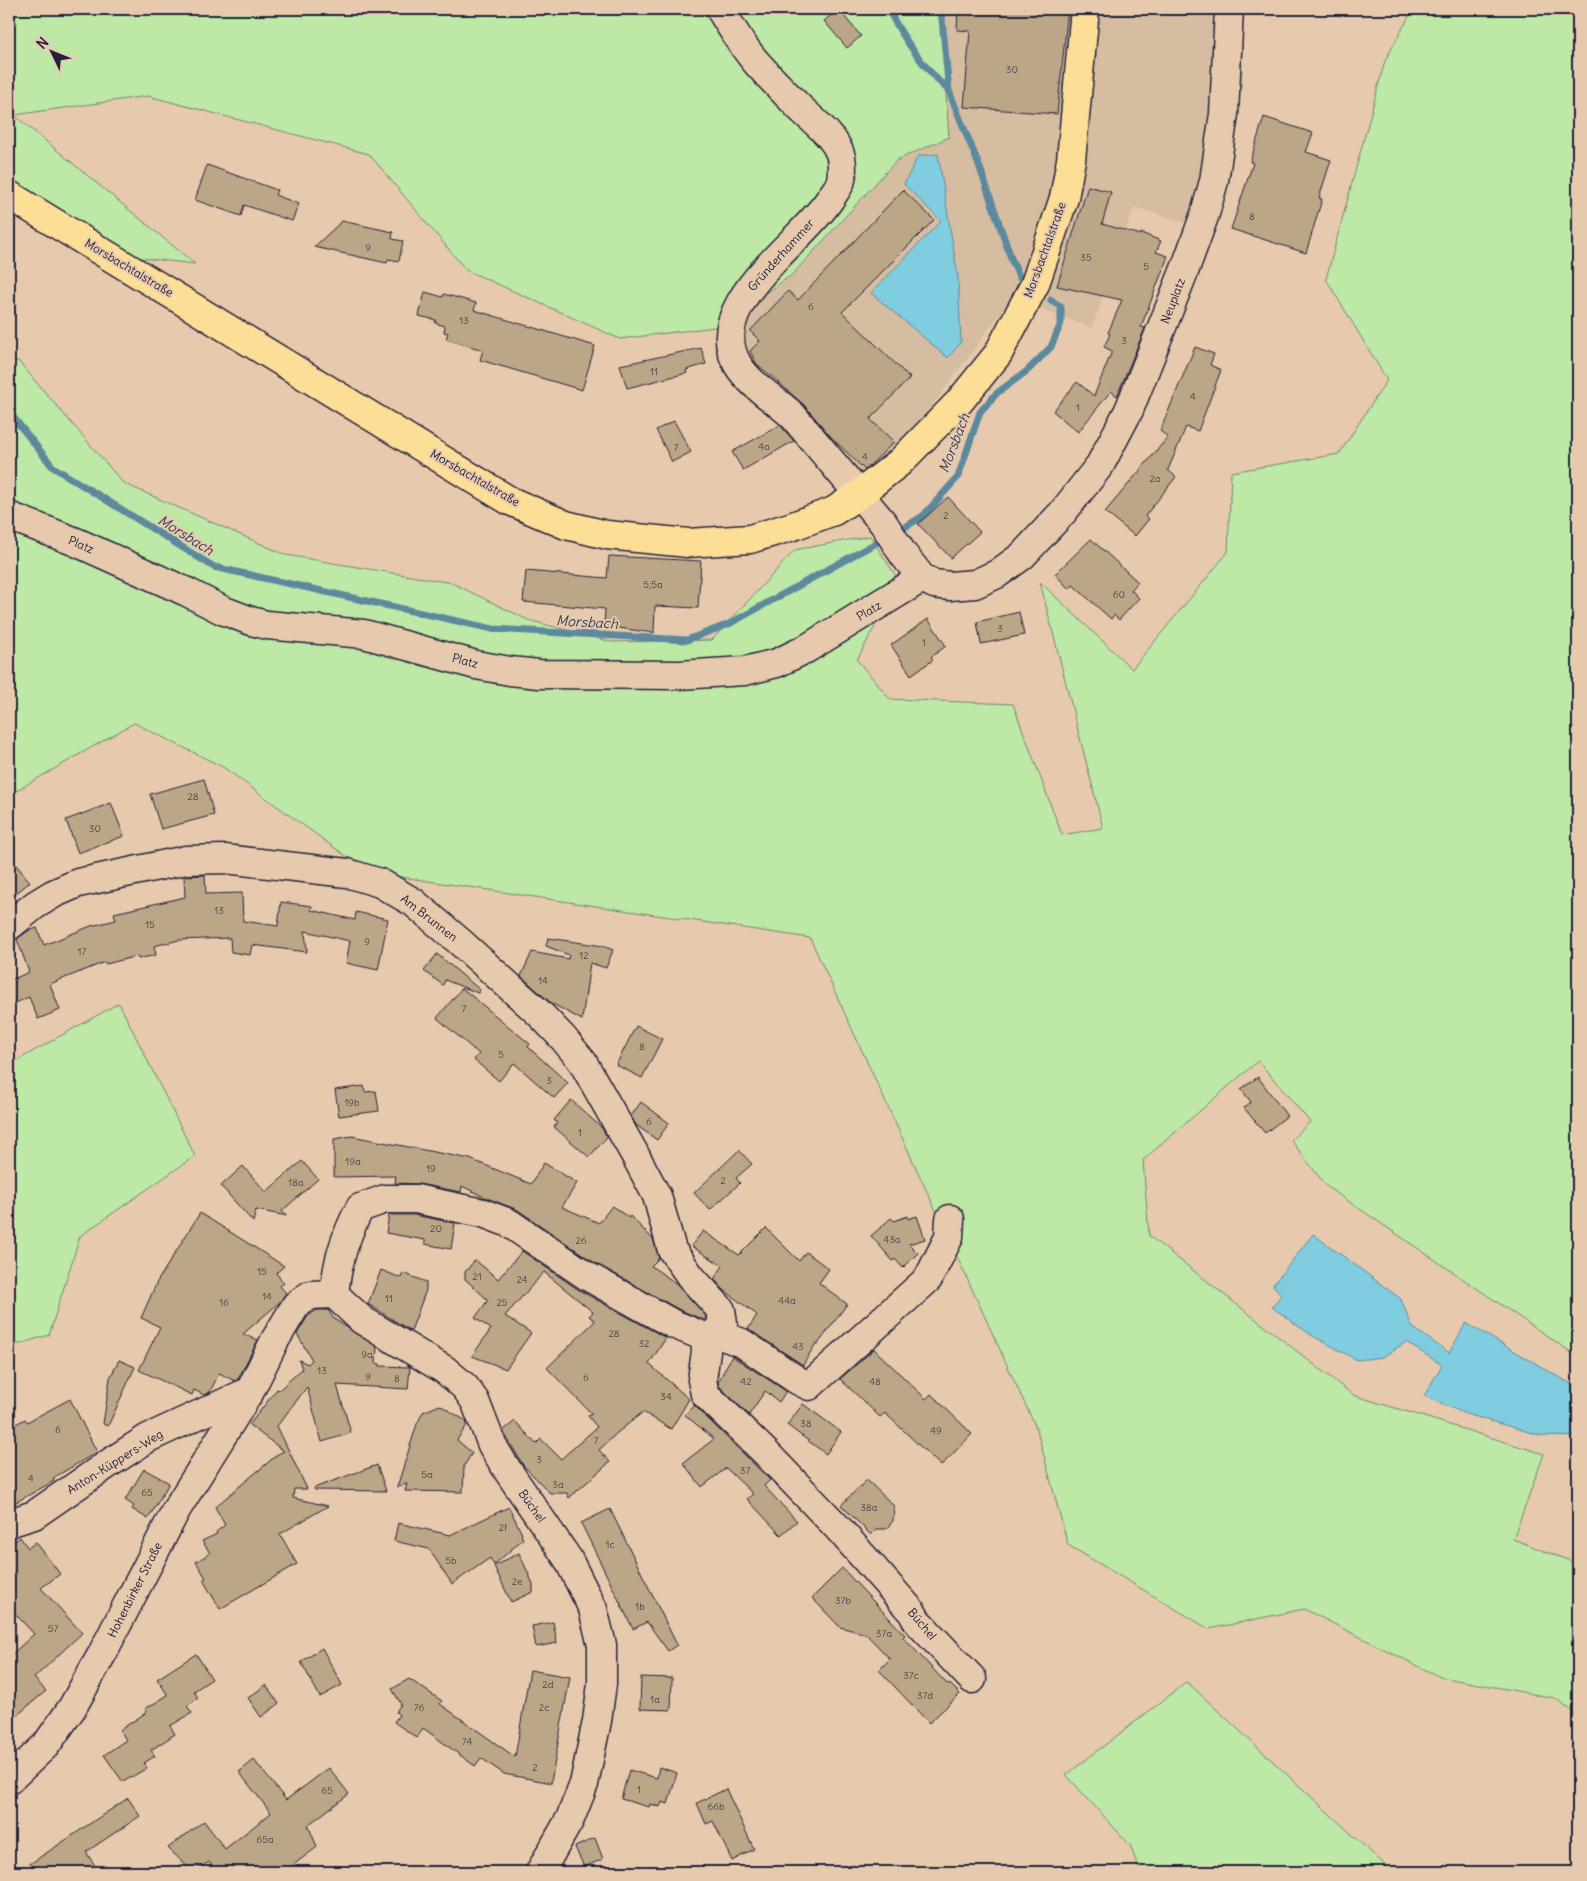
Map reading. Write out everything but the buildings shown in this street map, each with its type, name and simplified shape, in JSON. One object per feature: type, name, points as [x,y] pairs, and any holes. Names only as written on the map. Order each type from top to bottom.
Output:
[{"type":"main road","name":"Morsbachtalstraße","points":[[9,195],[510,501],[566,525],[608,536],[688,543],[750,539],[834,511],[858,495],[900,462],[959,402],[998,354],[1035,284],[1064,198],[1071,160],[1085,9]]},
{"type":"street","name":"Gründerhammer","points":[[720,9],[731,28],[756,61],[832,140],[841,157],[842,182],[825,206],[758,278],[738,304],[730,329],[730,348],[737,364],[748,378],[793,416],[884,524],[903,554],[922,578]]},
{"type":"street","name":"Neuplatz","points":[[922,578],[934,584],[950,586],[975,584],[997,574],[1022,556],[1063,512],[1100,465],[1129,410],[1205,214],[1214,181],[1224,114],[1228,9]]},
{"type":"street","name":"Platz","points":[[9,516],[76,542],[187,592],[222,610],[251,621],[364,634],[476,665],[510,672],[539,674],[679,675],[745,671],[777,663],[806,649],[922,578]]},
{"type":"street","name":"Am Brunnen","points":[[9,926],[35,904],[78,882],[186,860],[225,859],[347,873],[380,883],[413,902],[459,941],[540,1014],[577,1056],[657,1196],[672,1250]]},
{"type":"street","points":[[250,1392],[275,1340],[296,1305],[310,1295],[334,1294],[338,1264],[346,1235],[360,1208],[385,1198],[416,1199],[483,1213],[509,1223],[587,1276],[673,1324],[742,1343],[809,1386],[928,1279],[949,1237],[950,1219]]},
{"type":"street","name":"Büchel","points":[[672,1250],[692,1277],[721,1310],[723,1324],[710,1335],[706,1351],[702,1380],[704,1394],[767,1454],[838,1528],[901,1599],[917,1621],[972,1679]]},
{"type":"street","name":"Büchel","points":[[334,1294],[362,1320],[444,1370],[465,1388],[475,1401],[492,1444],[508,1471],[550,1531],[581,1584],[593,1609],[602,1645],[602,1684],[597,1721],[584,1784],[570,1820],[540,1872]]},
{"type":"street","name":"Anton-Küppers-Weg","points":[[9,1523],[34,1515],[148,1438],[250,1392]]},
{"type":"street","name":"Hohenbirker Straße","points":[[9,1780],[46,1745],[72,1708],[176,1510],[250,1392]]},
{"type":"shaded area","points":[[940,9],[1243,9],[1243,81],[1214,231],[1134,207],[1092,328],[1011,299],[938,398],[884,466],[838,491],[786,416],[739,381],[715,327],[792,275],[897,160],[949,137]]},
{"type":"green space","points":[[9,9],[940,9],[949,137],[897,160],[792,275],[715,327],[620,339],[466,270],[369,154],[148,96],[14,115],[195,264],[132,257],[9,180]]},
{"type":"green space","points":[[1413,9],[1578,9],[1578,1357],[1326,1186],[1291,1140],[1310,1122],[1258,1061],[1143,1160],[1149,1236],[1353,1395],[1544,1454],[1513,1539],[1578,1564],[1578,1715],[1555,1698],[1440,1677],[1304,1609],[1209,1629],[1068,1545],[1037,1430],[810,938],[368,872],[223,767],[134,723],[9,795],[9,359],[19,362],[123,483],[286,555],[452,583],[528,620],[612,642],[712,640],[795,550],[870,536],[899,581],[857,660],[890,699],[1013,704],[1062,835],[1103,828],[1040,582],[1132,669],[1228,552],[1231,472],[1339,454],[1387,380],[1326,279],[1385,61]]},
{"type":"green space","points":[[119,1003],[195,1156],[80,1236],[49,1335],[9,1347],[9,1065]]},
{"type":"green space","points":[[1187,1682],[1387,1867],[1395,1872],[1140,1872],[1130,1845],[1066,1775]]},
{"type":"water","points":[[938,154],[958,277],[961,342],[948,358],[871,293],[941,221],[904,184],[918,156]]},
{"type":"water","points":[[1313,1234],[1401,1299],[1412,1327],[1449,1353],[1466,1323],[1578,1388],[1578,1437],[1543,1436],[1466,1414],[1424,1396],[1442,1365],[1406,1342],[1383,1357],[1357,1360],[1311,1335],[1272,1307],[1281,1295],[1273,1285]]},
{"type":"waterway","name":"Morsbach","points":[[888,9],[915,53],[949,91]]},
{"type":"waterway","name":"Morsbach","points":[[941,9],[949,91],[980,168],[1012,261],[1021,280]]},
{"type":"waterway","name":"Morsbach","points":[[895,533],[923,516],[958,477],[980,412],[997,393],[1027,371],[1051,347],[1061,323],[1061,307],[1051,300]]},
{"type":"waterway","name":"Morsbach","points":[[9,412],[53,467],[214,567],[493,629],[687,640],[729,624],[885,538]]}]
